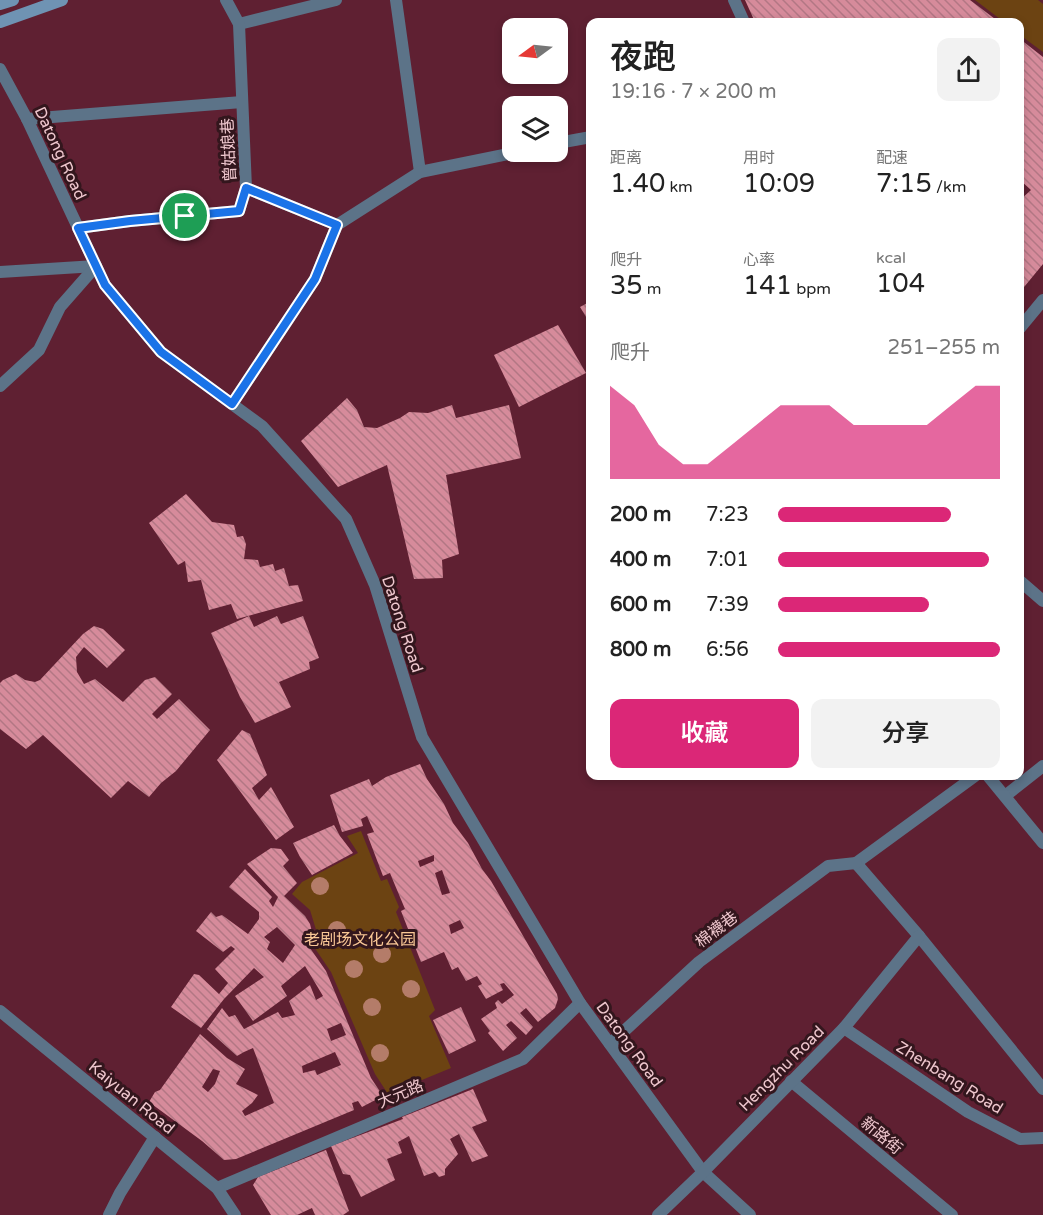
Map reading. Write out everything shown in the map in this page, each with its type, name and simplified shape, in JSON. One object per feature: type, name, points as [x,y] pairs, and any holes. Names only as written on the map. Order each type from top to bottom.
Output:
[{"type":"main road","points":[[0,4],[13,0]]},
{"type":"main road","points":[[0,22],[62,0]]},
{"type":"street","name":"曾姑娘巷","points":[[78,228],[239,211],[246,188],[239,24],[226,0]]},
{"type":"street","points":[[239,24],[336,0]]},
{"type":"street","points":[[396,0],[420,172]]},
{"type":"street","points":[[734,0],[742,18]]},
{"type":"street","name":"Datong Road","points":[[0,69],[27,119],[105,285],[161,352],[262,426],[346,519],[375,585],[422,737],[580,1003],[703,1172],[750,1215]]},
{"type":"street","points":[[27,119],[242,102]]},
{"type":"street","points":[[568,141],[586,137]]},
{"type":"street","points":[[232,404],[315,279],[337,225],[420,172],[502,155]]},
{"type":"street","points":[[246,188],[337,225]]},
{"type":"street","points":[[0,272],[96,266]]},
{"type":"street","points":[[0,386],[39,350],[60,307],[96,266]]},
{"type":"street","points":[[1024,323],[1043,300]]},
{"type":"street","points":[[1024,584],[1043,601]]},
{"type":"street","points":[[1005,796],[1043,766]]},
{"type":"street","points":[[970,780],[856,863],[919,936],[1043,1089]]},
{"type":"street","points":[[991,780],[1043,843]]},
{"type":"street","name":"棉襪巷","points":[[610,1044],[699,962],[828,866],[856,863]]},
{"type":"street","name":"Hengzhu Road","points":[[658,1215],[844,1028],[919,936]]},
{"type":"street","name":"大元路","points":[[217,1188],[523,1059],[580,1003]]},
{"type":"street","name":"Kaiyuan Road","points":[[0,1011],[217,1188],[235,1215]]},
{"type":"street","name":"Zhenbang Road","points":[[844,1028],[968,1112],[1020,1139],[1043,1138]]},
{"type":"street","name":"新路街","points":[[791,1081],[952,1215]]},
{"type":"street","points":[[109,1215],[155,1137]]},
{"type":"green space","points":[[975,0],[1038,0],[1043,4],[1043,52],[1024,38],[1024,18],[999,18]]},
{"type":"green space","name":"老剧场文化公园","points":[[361,831],[381,881],[387,879],[399,907],[396,912],[435,1010],[429,1016],[451,1068],[388,1094],[375,1074],[331,972],[310,941],[317,933],[310,910],[292,894],[302,882],[358,853],[347,836]]},
{"type":"building","points":[[745,0],[970,0],[994,18],[753,18]]},
{"type":"building","points":[[1024,42],[1043,57],[1043,264],[1024,287],[1024,196],[1031,190],[1024,184]]},
{"type":"building","points":[[586,304],[586,317],[580,307]]},
{"type":"building","points":[[558,325],[586,373],[519,407],[494,355]]},
{"type":"building","points":[[347,398],[357,410],[364,427],[377,428],[409,412],[428,413],[452,405],[456,418],[509,405],[521,458],[446,475],[459,554],[442,560],[443,578],[414,579],[387,465],[338,487],[301,441]]},
{"type":"building","points":[[186,494],[212,522],[234,525],[237,537],[243,536],[246,544],[244,559],[258,560],[260,567],[273,564],[275,571],[284,568],[289,586],[298,585],[303,601],[237,619],[231,604],[209,610],[201,580],[188,582],[185,561],[178,565],[149,523]]},
{"type":"building","points":[[249,616],[254,627],[277,616],[281,624],[303,616],[319,658],[309,662],[310,669],[279,682],[291,707],[255,723],[240,697],[211,633]]},
{"type":"building","points":[[94,626],[103,629],[125,650],[107,668],[84,647],[76,657],[77,672],[84,684],[95,679],[123,702],[145,680],[155,677],[172,694],[152,714],[157,719],[179,699],[210,730],[176,771],[149,797],[128,781],[111,798],[43,735],[26,749],[0,729],[0,683],[16,674],[25,680],[35,682],[40,680],[83,634]]},
{"type":"building","points":[[242,730],[250,734],[267,775],[252,788],[259,800],[271,787],[294,827],[276,840],[217,760]]},
{"type":"building","points":[[420,764],[453,823],[468,843],[557,994],[555,1008],[538,1022],[526,1008],[520,1013],[533,1027],[526,1035],[511,1021],[506,1025],[517,1038],[503,1051],[488,1033],[490,1031],[481,1019],[497,1008],[495,1003],[498,1000],[502,1004],[514,995],[504,983],[500,984],[503,990],[486,999],[478,986],[482,984],[477,976],[466,981],[458,967],[452,970],[444,952],[421,962],[401,911],[405,909],[390,873],[383,876],[367,834],[374,832],[367,816],[361,819],[363,826],[342,832],[330,795],[369,779],[372,786],[386,777]],"holes":[[[434,855],[434,861],[420,867],[418,861]],[[442,870],[450,893],[442,895],[435,873]],[[460,920],[464,928],[451,934],[449,925]]]},
{"type":"building","points":[[334,825],[353,853],[312,875],[293,843]]},
{"type":"building","points":[[271,848],[281,849],[289,860],[283,866],[297,883],[284,896],[310,924],[312,932],[303,938],[326,971],[371,1078],[383,1096],[362,1107],[358,1101],[352,1103],[354,1110],[236,1159],[224,1160],[149,1102],[155,1092],[160,1090],[200,1034],[227,1058],[245,1069],[236,1084],[258,1095],[242,1111],[245,1116],[274,1103],[253,1048],[237,1056],[207,1029],[222,1008],[229,1017],[235,1015],[244,1029],[278,1012],[282,1018],[295,1015],[289,1001],[310,985],[316,1000],[323,996],[305,966],[281,986],[287,996],[253,1021],[235,996],[264,977],[254,968],[224,999],[201,1028],[171,1007],[194,974],[199,975],[219,994],[228,983],[215,969],[235,949],[231,946],[223,952],[196,931],[211,912],[216,917],[222,915],[248,934],[259,919],[259,912],[229,887],[245,869],[272,897],[269,901],[273,907],[278,897],[247,864]],"holes":[[[277,927],[295,945],[283,963],[267,949],[270,942],[264,937]],[[341,1023],[346,1035],[331,1041],[327,1029]],[[335,1052],[341,1065],[317,1075],[315,1070],[303,1073],[302,1066]],[[213,1069],[220,1071],[215,1084],[208,1092],[202,1087]]]},
{"type":"building","points":[[461,1007],[476,1041],[449,1054],[433,1020]]},
{"type":"building","points":[[473,1089],[487,1121],[472,1127],[488,1156],[472,1162],[459,1134],[450,1139],[458,1154],[445,1169],[445,1175],[439,1177],[435,1172],[424,1176],[409,1136],[398,1142],[402,1153],[387,1159],[395,1180],[361,1197],[350,1175],[343,1174],[331,1146]]},
{"type":"building","points":[[326,1150],[349,1211],[343,1215],[315,1215],[312,1208],[297,1215],[271,1215],[253,1185],[258,1177]]},
{"type":"route","points":[[246,188],[337,225],[315,279],[232,404],[161,352],[105,285],[78,228],[185,216],[239,211],[246,188]]}]
